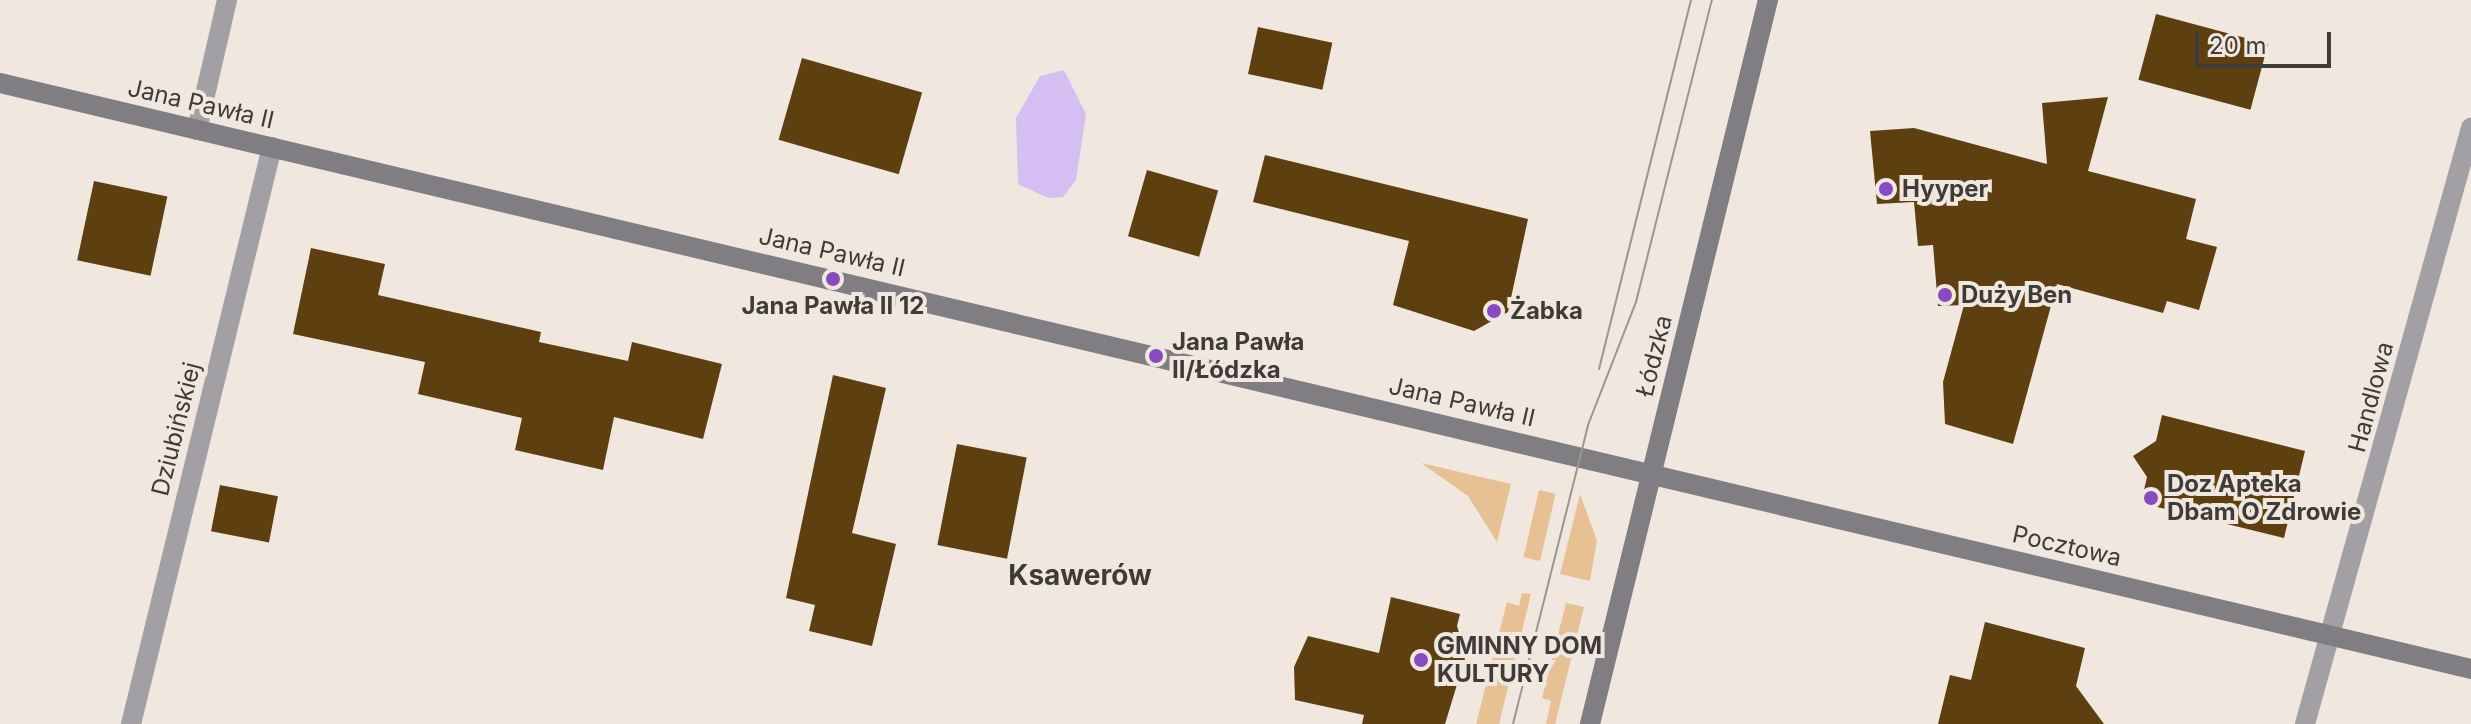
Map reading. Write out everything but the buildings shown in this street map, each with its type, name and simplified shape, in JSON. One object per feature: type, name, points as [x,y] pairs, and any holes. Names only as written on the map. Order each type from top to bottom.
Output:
[{"type":"street","points":[[197,130],[227,0]]},
{"type":"street","name":"Łódzka","points":[[1590,724],[1768,0]]},
{"type":"street","name":"Jana Pawła II","points":[[0,83],[1652,474]]},
{"type":"street","name":"Handlowa","points":[[2305,724],[2471,128]]},
{"type":"street","name":"Dziubińskiej","points":[[131,724],[272,147]]},
{"type":"street","name":"Pocztowa","points":[[1652,474],[2471,669]]},
{"type":"shaded area","points":[[1064,70],[1086,114],[1076,180],[1063,197],[1048,198],[1018,184],[1016,118],[1040,76]]},
{"type":"shaded area","points":[[1421,463],[1511,484],[1497,542],[1468,496]]},
{"type":"shaded area","points":[[1539,490],[1556,494],[1540,561],[1523,557]]},
{"type":"shaded area","points":[[1580,494],[1597,541],[1590,581],[1560,574]]},
{"type":"shaded area","points":[[1522,593],[1531,594],[1499,724],[1476,724],[1507,602],[1519,606]]},
{"type":"shaded area","points":[[1566,603],[1584,607],[1555,724],[1546,724],[1551,701],[1542,698]]},
{"type":"tram line","points":[[1599,369],[1691,0]]},
{"type":"tram line","points":[[1513,724],[1588,425],[1636,302],[1712,0]]},
{"type":"place","name":"Hyyper","points":[[1886,189]]},
{"type":"place","name":"Jana Pawła II 12","points":[[833,279]]},
{"type":"place","name":"Duży Ben","points":[[1945,295]]},
{"type":"place","name":"Żabka","points":[[1494,311]]},
{"type":"place","name":"Jana Pawła II/Łódzka","points":[[1156,356]]},
{"type":"place","name":"Doz Apteka Dbam O Zdrowie","points":[[2151,498]]},
{"type":"place","name":"GMINNY DOM KULTURY","points":[[1421,660]]},
{"type":"district","name":"Ksawerów","points":[[1080,575]]}]
